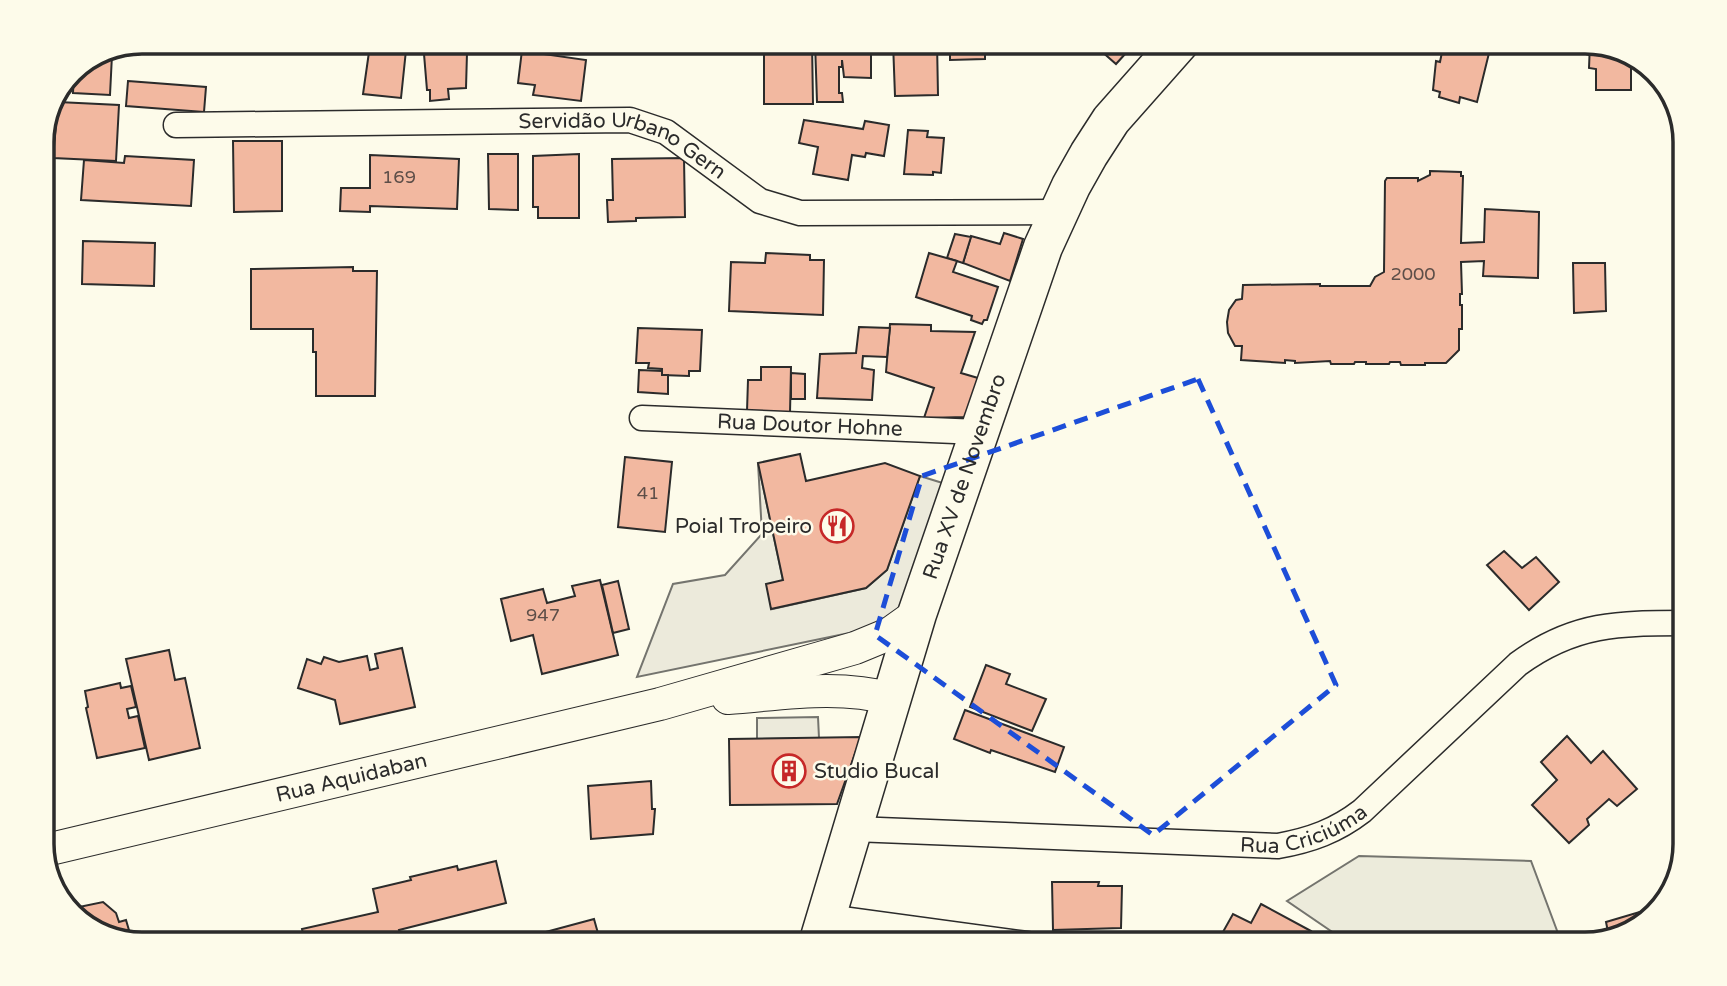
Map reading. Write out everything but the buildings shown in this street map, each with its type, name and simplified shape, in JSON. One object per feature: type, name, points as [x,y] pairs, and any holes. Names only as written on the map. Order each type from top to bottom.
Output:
[{"type":"main road","name":"Rua XV de Novembro","points":[[823,931],[917,614],[1043,247],[1070,186],[1111,120],[1169,54]]},
{"type":"street","name":"Servidão Urbano Gern","points":[[176,125],[630,120],[666,132],[760,201],[800,213],[1058,212]]},
{"type":"street","name":"Rua Doutor Hohne","points":[[642,418],[979,432]]},
{"type":"street","name":"Rua Aquidaban","points":[[54,848],[660,704],[855,648],[889,634],[917,614]]},
{"type":"street","name":"Rua Criciúma","points":[[854,828],[1278,846],[1304,841],[1344,824],[1362,811],[1518,664],[1537,650],[1568,635],[1602,626],[1673,623]]},
{"type":"street","name":"Rua Aquidaban","points":[[660,704],[838,690],[868,692],[892,699]]},
{"type":"highlighted area","points":[[1198,379],[1336,685],[1153,835],[875,635],[922,476]]},
{"type":"shaded area","points":[[758,463],[783,580],[772,609],[866,588],[887,570],[920,476],[949,485],[907,609],[883,626],[637,677],[673,584],[725,575],[762,534]]},
{"type":"shaded area","points":[[818,717],[819,738],[757,739],[757,718]]},
{"type":"shaded area","points":[[1359,856],[1531,861],[1558,932],[1332,932],[1287,901]]},
{"type":"place","name":"Poial Tropeiro","points":[[837,526]]},
{"type":"place","name":"Studio Bucal","points":[[789,771]]}]
